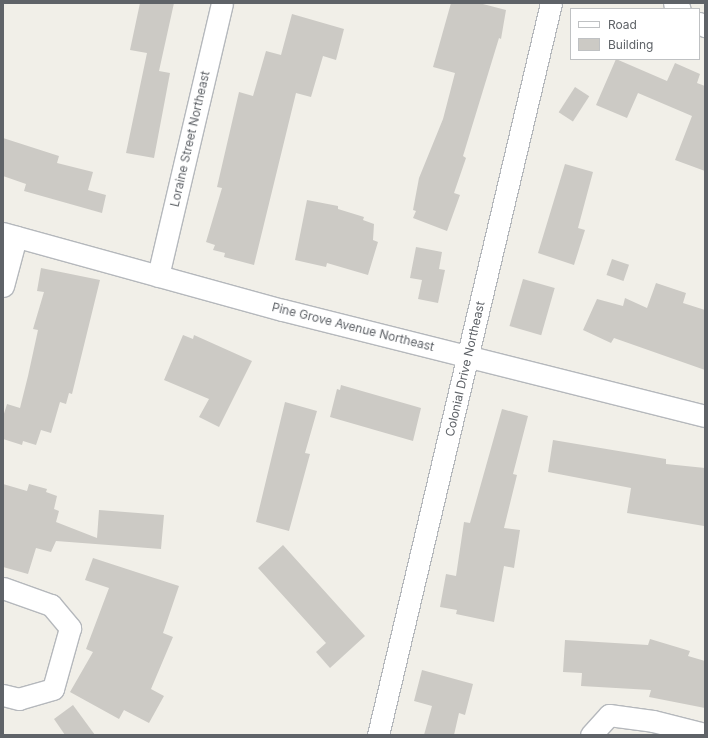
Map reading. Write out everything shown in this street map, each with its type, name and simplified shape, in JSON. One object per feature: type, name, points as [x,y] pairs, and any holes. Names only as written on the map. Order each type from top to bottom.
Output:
[{"type":"street","name":"Loraine Street Northeast","points":[[158,276],[222,3]]},
{"type":"street","name":"Colonial Drive Northeast","points":[[378,735],[551,3]]},
{"type":"street","name":"Pine Grove Avenue Northeast","points":[[9,235],[158,276],[705,416]]},
{"type":"street","points":[[3,286],[9,235]]},
{"type":"street","points":[[3,588],[51,605],[70,628],[53,689],[19,700],[3,695]]},
{"type":"street","points":[[591,735],[609,715],[653,721],[705,734]]},
{"type":"building","points":[[140,3],[174,3],[159,71],[170,73],[154,158],[126,153],[147,53],[130,50]]},
{"type":"building","points":[[451,3],[479,3],[506,10],[501,39],[499,38],[463,156],[466,158],[454,193],[460,195],[447,231],[413,218],[416,211],[413,210],[419,178],[443,119],[455,73],[433,67]]},
{"type":"building","points":[[292,14],[344,29],[336,60],[323,56],[311,97],[296,93],[254,265],[224,257],[225,253],[213,250],[215,245],[206,242],[222,188],[217,187],[239,92],[253,96],[266,51],[281,55]]},
{"type":"building","points":[[616,60],[667,81],[675,63],[700,74],[697,83],[705,86],[705,171],[675,160],[692,116],[638,93],[627,118],[596,105]]},
{"type":"building","points":[[575,87],[589,96],[573,121],[559,112]]},
{"type":"building","points":[[3,138],[59,156],[57,163],[93,172],[88,190],[106,195],[102,213],[24,191],[26,184],[3,176]]},
{"type":"building","points":[[565,164],[593,172],[578,228],[585,230],[574,265],[538,253]]},
{"type":"building","points":[[307,200],[338,206],[338,209],[364,217],[363,220],[374,224],[373,240],[378,242],[368,275],[327,263],[326,267],[295,260]]},
{"type":"building","points":[[416,247],[442,252],[439,269],[445,270],[438,303],[418,299],[422,280],[410,278]]},
{"type":"building","points":[[612,259],[629,265],[623,281],[606,275]]},
{"type":"building","points":[[41,268],[100,280],[72,394],[69,393],[66,404],[60,402],[51,433],[41,430],[36,445],[23,441],[22,445],[3,439],[3,417],[7,404],[20,408],[38,330],[33,329],[44,292],[37,291]]},
{"type":"building","points":[[523,279],[555,288],[541,335],[509,326]]},
{"type":"building","points":[[656,283],[686,293],[683,303],[705,310],[705,370],[614,338],[611,343],[583,330],[597,299],[623,306],[625,298],[647,308]]},
{"type":"building","points":[[183,335],[193,339],[194,335],[252,361],[219,427],[199,417],[209,399],[164,380]]},
{"type":"building","points":[[341,385],[421,408],[413,441],[330,417],[337,389],[340,390]]},
{"type":"building","points":[[285,402],[317,411],[305,453],[310,454],[289,531],[256,522]]},
{"type":"building","points":[[502,409],[528,416],[513,474],[517,475],[504,528],[520,530],[514,568],[504,566],[494,622],[456,614],[457,610],[440,607],[446,574],[456,576],[464,522],[470,523]]},
{"type":"building","points":[[553,440],[666,459],[666,464],[705,468],[704,526],[627,513],[631,488],[548,472]]},
{"type":"building","points":[[3,484],[27,491],[29,484],[47,489],[46,492],[57,496],[54,509],[59,511],[56,522],[97,538],[99,510],[164,515],[161,549],[56,541],[51,552],[36,548],[28,574],[3,567]]},
{"type":"building","points":[[283,545],[365,636],[330,668],[316,652],[326,643],[258,568]]},
{"type":"building","points":[[93,558],[179,586],[163,633],[173,637],[151,689],[164,696],[149,723],[124,710],[119,719],[70,692],[93,652],[86,649],[109,588],[85,580]]},
{"type":"building","points":[[650,639],[690,651],[688,656],[705,661],[705,708],[649,697],[651,690],[581,686],[582,673],[563,672],[565,640],[648,645]]},
{"type":"building","points":[[422,670],[473,684],[465,715],[459,713],[454,735],[424,735],[432,706],[414,701]]},
{"type":"building","points":[[73,705],[95,735],[65,735],[54,719]]}]
